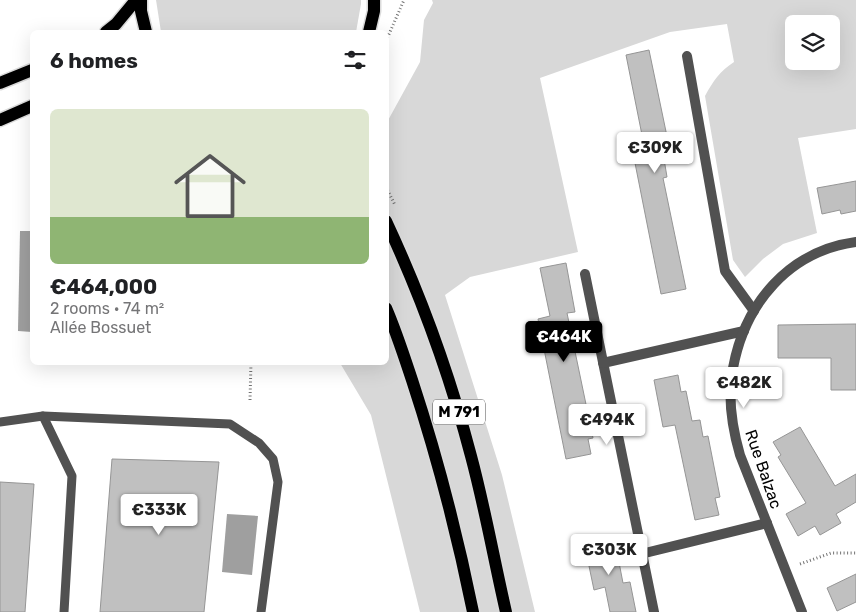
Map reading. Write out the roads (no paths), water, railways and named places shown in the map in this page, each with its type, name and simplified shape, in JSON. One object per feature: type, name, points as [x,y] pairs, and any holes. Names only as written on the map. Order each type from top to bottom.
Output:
[{"type":"main road","points":[[108,30],[136,0]]},
{"type":"main road","points":[[141,0],[146,30]]},
{"type":"main road","points":[[370,30],[376,4]]},
{"type":"main road","points":[[0,83],[30,71]]},
{"type":"main road","points":[[0,120],[30,107]]},
{"type":"main road","name":"M 791","points":[[389,228],[418,293],[454,394],[484,507],[506,612]]},
{"type":"main road","name":"M 791","points":[[389,316],[421,406],[436,457],[459,546],[473,612]]},
{"type":"street","points":[[687,56],[725,271],[754,311]]},
{"type":"street","name":"Rue Balzac","points":[[802,612],[740,455],[732,419],[731,393],[733,368],[744,330],[764,294],[791,268],[808,257],[829,248],[856,242]]},
{"type":"street","points":[[585,274],[654,612]]},
{"type":"street","points":[[603,363],[744,330]]},
{"type":"street","points":[[641,554],[767,523]]},
{"type":"lane","points":[[43,416],[72,476],[64,612]]},
{"type":"lane","points":[[0,422],[43,416],[230,424],[260,443],[273,459],[278,482],[261,612]]}]
